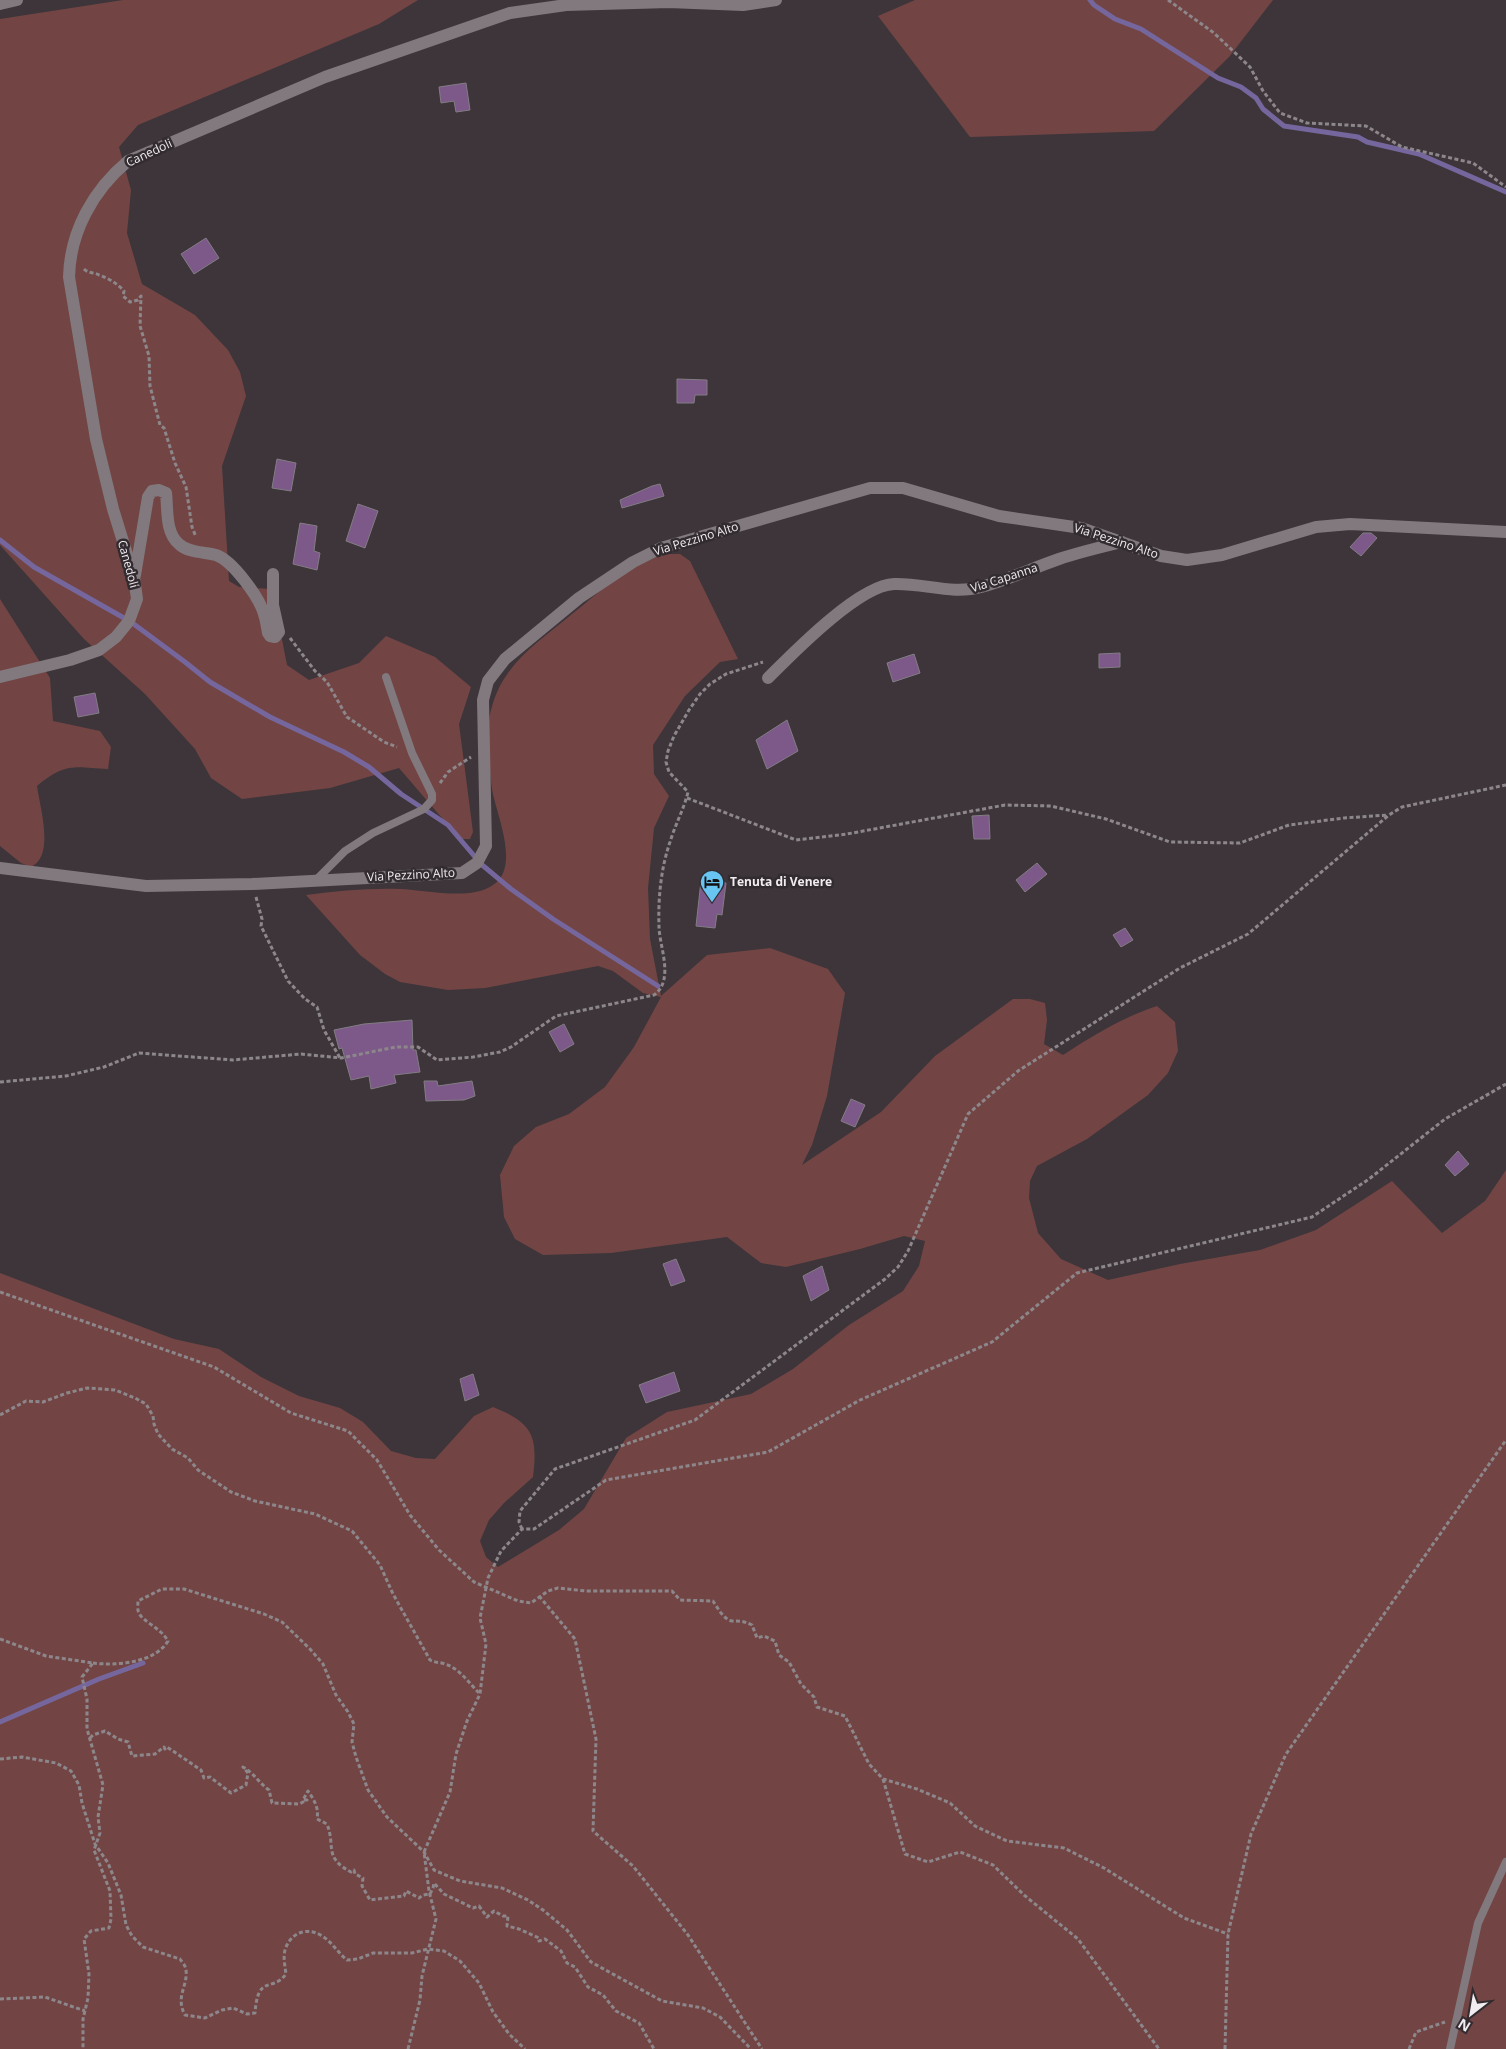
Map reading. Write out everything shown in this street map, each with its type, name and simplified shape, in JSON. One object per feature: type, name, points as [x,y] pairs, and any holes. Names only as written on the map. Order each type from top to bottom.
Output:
[{"type":"street","points":[[0,4],[18,0]]},
{"type":"street","name":"Canedoli","points":[[0,677],[70,660],[99,650],[116,637],[129,621],[137,600],[134,577],[113,509],[96,439],[72,300],[69,264],[78,230],[94,199],[114,173],[128,161],[325,77],[510,12],[566,5],[669,2],[743,5],[776,0]]},
{"type":"street","name":"Via Pezzino Alto","points":[[0,868],[146,886],[252,884],[462,873],[478,863],[486,846],[482,700],[488,680],[505,659],[579,598],[633,562],[660,548],[870,488],[903,488],[999,516],[1081,528],[1161,556],[1187,560],[1222,556],[1316,527],[1350,524],[1506,532]]},
{"type":"street","points":[[134,577],[148,497],[152,491],[159,490],[166,493],[167,520],[172,535],[178,544],[184,548],[218,556],[236,569],[261,608],[270,636],[275,637],[279,632],[273,605],[273,574]]},
{"type":"street","name":"Via Capanna","points":[[768,678],[817,631],[874,589],[892,584],[927,585],[959,592],[973,589],[1061,558],[1122,542]]},
{"type":"lane","points":[[315,881],[352,846],[373,833],[424,809],[432,800],[432,794],[412,753],[386,678]]},
{"type":"lane","points":[[1450,2049],[1455,2019],[1478,1923],[1506,1862]]},
{"type":"path","points":[[1168,0],[1214,33],[1250,67],[1263,91],[1280,113],[1307,122],[1366,126],[1402,147],[1473,163],[1506,187]]},
{"type":"path","points":[[69,264],[73,265],[74,262],[77,262],[88,273],[102,276],[119,285],[124,291],[124,296],[130,302],[138,300],[141,296],[140,326],[150,356],[150,386],[160,425],[164,428],[175,463],[186,487],[192,528],[199,542],[218,556]]},
{"type":"path","points":[[287,633],[315,671],[327,682],[347,717],[384,742],[412,753]]},
{"type":"path","points":[[0,1082],[66,1076],[104,1067],[139,1054],[233,1060],[301,1054],[341,1058],[396,1047],[418,1047],[437,1060],[473,1057],[500,1052],[511,1047],[556,1016],[650,996],[658,992],[664,983],[659,926],[663,870],[669,844],[688,792],[669,772],[666,762],[668,750],[674,736],[700,694],[726,674],[775,657],[790,656]]},
{"type":"path","points":[[432,794],[448,772],[484,749]]},
{"type":"path","points":[[522,1528],[519,1522],[520,1511],[555,1468],[695,1420],[885,1279],[898,1267],[908,1251],[968,1114],[1026,1066],[1180,968],[1248,934],[1388,815],[1402,807],[1506,785]]},
{"type":"path","points":[[687,798],[796,840],[847,834],[1005,805],[1051,806],[1097,816],[1170,842],[1240,843],[1289,825],[1388,815]]},
{"type":"path","points":[[252,884],[262,919],[261,926],[288,982],[305,999],[317,1007],[324,1030],[341,1058]]},
{"type":"path","points":[[522,1528],[534,1529],[606,1480],[768,1452],[860,1400],[992,1342],[1077,1273],[1312,1217],[1369,1180],[1444,1119],[1506,1084]]},
{"type":"path","points":[[0,1292],[214,1367],[291,1413],[348,1431],[377,1460],[410,1516],[439,1550],[474,1582],[485,1587],[518,1601],[531,1603],[540,1596],[558,1588],[586,1591],[672,1591],[680,1600],[713,1601],[722,1615],[731,1621],[743,1621],[752,1625],[757,1638],[764,1636],[775,1641],[780,1655],[790,1662],[801,1684],[814,1697],[817,1707],[845,1716],[869,1764],[883,1779],[905,1854],[928,1862],[960,1852],[993,1865],[1024,1895],[1078,1939],[1159,2049]]},
{"type":"path","points":[[0,1415],[26,1401],[43,1402],[87,1388],[115,1390],[136,1398],[146,1404],[153,1416],[158,1434],[172,1449],[188,1458],[198,1470],[231,1492],[255,1501],[315,1514],[352,1531],[380,1565],[393,1594],[430,1660],[438,1664],[444,1663],[456,1670],[480,1694]]},
{"type":"path","points":[[1225,2049],[1228,1934],[1252,1834],[1286,1754],[1506,1440]]},
{"type":"path","points":[[408,2049],[420,2000],[428,1949],[436,1919],[424,1852],[450,1792],[456,1754],[467,1721],[480,1694],[486,1644],[480,1618],[485,1587],[501,1551],[522,1528]]},
{"type":"path","points":[[0,1639],[46,1656],[106,1665],[132,1662],[146,1658],[165,1646],[168,1641],[163,1632],[144,1620],[138,1612],[138,1600],[162,1590],[184,1589],[264,1614],[282,1622],[310,1648],[323,1664],[336,1695],[348,1712],[354,1724],[352,1742],[368,1790],[387,1817],[424,1852],[434,1870],[460,1881],[502,1888],[528,1900],[544,1910],[567,1930],[591,1962],[662,2001],[703,2008],[720,2017],[751,2049]]},
{"type":"path","points":[[540,1596],[575,1639],[596,1739],[593,1831],[633,1866],[688,1935],[762,2049]]},
{"type":"path","points":[[83,2049],[83,2019],[88,1998],[89,1979],[85,1937],[91,1931],[109,1928],[111,1919],[110,1891],[94,1852],[100,1833],[98,1817],[103,1779],[96,1766],[87,1729],[86,1692],[82,1677],[93,1662]]},
{"type":"path","points":[[90,1738],[92,1735],[105,1731],[118,1739],[128,1742],[132,1756],[155,1754],[164,1746],[165,1749],[167,1747],[201,1770],[204,1778],[210,1777],[231,1793],[246,1785],[248,1772],[243,1768],[253,1772],[269,1790],[272,1803],[300,1804],[307,1800],[303,1800],[308,1791],[314,1798],[318,1812],[317,1818],[327,1824],[331,1851],[337,1865],[351,1872],[354,1870],[355,1874],[363,1878],[362,1886],[370,1900],[404,1896],[406,1891],[419,1898],[430,1894],[434,1884],[444,1894],[473,1908],[479,1906],[487,1917],[494,1911],[503,1916],[508,1916],[507,1926],[529,1932],[539,1938],[539,1941],[545,1939],[561,1951],[566,1963],[575,1967],[588,1987],[604,1995],[616,2011],[638,2023],[654,2049]]},
{"type":"path","points":[[0,1760],[22,1757],[56,1763],[71,1771],[79,1785],[82,1803],[95,1844],[108,1863],[121,1895],[126,1925],[132,1936],[144,1947],[180,1959],[186,1969],[181,1999],[181,2008],[185,2014],[205,2018],[222,2010],[233,2008],[247,2014],[255,2013],[256,1997],[267,1984],[282,1980],[286,1974],[285,1949],[292,1938],[304,1930],[314,1931],[324,1937],[347,1960],[373,1954],[412,1953],[428,1949],[444,1950],[460,1961],[479,1983],[493,2012],[509,2034],[525,2049]]},
{"type":"path","points":[[883,1779],[917,1789],[950,1804],[975,1826],[1007,1841],[1064,1848],[1104,1868],[1184,1918],[1228,1934]]},
{"type":"path","points":[[0,1999],[45,1997],[85,2011]]},
{"type":"path","points":[[1409,2049],[1416,2032],[1455,2019]]},
{"type":"shaded area","points":[[123,0],[418,0],[379,24],[138,125],[119,147],[131,190],[127,233],[142,284],[195,315],[228,350],[240,372],[246,396],[222,466],[229,581],[239,587],[272,589],[287,665],[309,680],[359,663],[386,636],[435,657],[471,687],[459,724],[473,832],[470,839],[460,839],[399,768],[330,788],[242,799],[211,778],[195,749],[145,694],[84,639],[0,545],[0,19]]},
{"type":"shaded area","points":[[915,0],[1273,0],[1229,57],[1154,131],[970,137],[878,16]]},
{"type":"shaded area","points":[[663,554],[680,554],[690,561],[738,659],[720,662],[685,696],[653,745],[654,774],[669,796],[654,828],[648,888],[650,939],[661,996],[707,955],[770,948],[828,969],[845,993],[827,1096],[812,1145],[802,1165],[881,1112],[935,1056],[1013,999],[1030,999],[1045,1003],[1047,1020],[1044,1044],[1063,1055],[1120,1022],[1157,1006],[1175,1022],[1178,1051],[1168,1073],[1148,1095],[1087,1139],[1037,1166],[1030,1181],[1029,1198],[1038,1233],[1061,1259],[1108,1280],[1180,1264],[1260,1250],[1316,1230],[1392,1181],[1442,1233],[1485,1201],[1506,1170],[1506,2049],[0,2049],[0,1273],[174,1339],[219,1349],[261,1377],[299,1396],[340,1408],[363,1422],[391,1451],[416,1458],[435,1459],[474,1416],[493,1407],[517,1419],[525,1425],[533,1441],[533,1477],[504,1503],[489,1520],[480,1541],[486,1557],[498,1567],[559,1530],[584,1509],[626,1438],[667,1412],[751,1394],[793,1369],[849,1325],[903,1291],[919,1266],[925,1241],[904,1236],[786,1267],[761,1263],[727,1237],[611,1253],[543,1255],[515,1239],[504,1217],[500,1175],[514,1146],[536,1127],[569,1114],[605,1087],[634,1047],[661,997],[643,993],[613,971],[598,966],[485,988],[448,990],[400,982],[385,974],[360,955],[306,895],[353,890],[388,889],[460,894],[483,890],[493,885],[501,877],[505,866],[506,853],[492,789],[488,728],[494,701],[503,680],[528,650],[607,585],[629,570]]},
{"type":"shaded area","points":[[0,599],[50,678],[53,721],[100,731],[111,747],[108,769],[71,768],[55,773],[37,786],[43,818],[44,842],[38,861],[31,867],[21,863],[0,846]]},
{"type":"building","points":[[466,83],[470,110],[456,112],[454,101],[441,103],[439,87]]},
{"type":"building","points":[[206,238],[219,258],[194,274],[181,254]]},
{"type":"building","points":[[677,379],[707,380],[707,395],[695,395],[694,403],[677,403]]},
{"type":"building","points":[[277,459],[296,463],[291,491],[272,488]]},
{"type":"building","points":[[660,484],[664,496],[622,508],[620,500]]},
{"type":"building","points":[[358,504],[378,511],[365,548],[346,541]]},
{"type":"building","points":[[300,523],[317,526],[314,551],[320,553],[317,570],[293,564]]},
{"type":"building","points":[[1363,533],[1371,533],[1377,538],[1361,556],[1350,547]]},
{"type":"building","points":[[1120,653],[1120,667],[1099,668],[1099,654]]},
{"type":"building","points":[[914,654],[920,673],[893,682],[887,663]]},
{"type":"building","points":[[95,693],[99,713],[78,717],[74,697]]},
{"type":"building","points":[[787,720],[798,751],[767,769],[756,740]]},
{"type":"building","points":[[989,815],[990,839],[974,839],[972,816]]},
{"type":"building","points":[[1037,863],[1047,874],[1025,892],[1016,880]]},
{"type":"building","points":[[701,881],[726,883],[722,915],[717,914],[715,928],[696,926]]},
{"type":"building","points":[[1125,928],[1133,940],[1121,947],[1113,935]]},
{"type":"building","points":[[412,1020],[413,1050],[416,1050],[420,1072],[394,1075],[396,1083],[371,1089],[369,1076],[351,1080],[342,1048],[339,1049],[334,1030],[364,1024]]},
{"type":"building","points":[[564,1024],[574,1044],[560,1052],[549,1032]]},
{"type":"building","points":[[424,1081],[437,1081],[438,1086],[472,1081],[475,1096],[464,1100],[426,1101]]},
{"type":"building","points":[[851,1099],[865,1105],[855,1127],[841,1121]]},
{"type":"building","points":[[1458,1151],[1469,1164],[1455,1176],[1445,1165]]},
{"type":"building","points":[[676,1259],[685,1281],[671,1286],[663,1264]]},
{"type":"building","points":[[822,1266],[829,1290],[811,1301],[803,1276]]},
{"type":"building","points":[[674,1372],[680,1391],[646,1403],[639,1385]]},
{"type":"building","points":[[473,1374],[479,1395],[465,1401],[460,1379]]},
{"type":"waterway","points":[[1090,0],[1094,5],[1115,19],[1141,29],[1218,78],[1241,87],[1256,98],[1263,109],[1284,126],[1358,137],[1367,142],[1419,154],[1506,192]]},
{"type":"waterway","points":[[0,540],[34,567],[131,622],[210,682],[270,717],[344,752],[369,767],[401,794],[448,825],[481,864],[511,889],[553,919],[658,986]]},
{"type":"waterway","points":[[0,1722],[99,1679],[143,1663]]},
{"type":"place","name":"Tenuta di Venere","points":[[712,903]]}]
